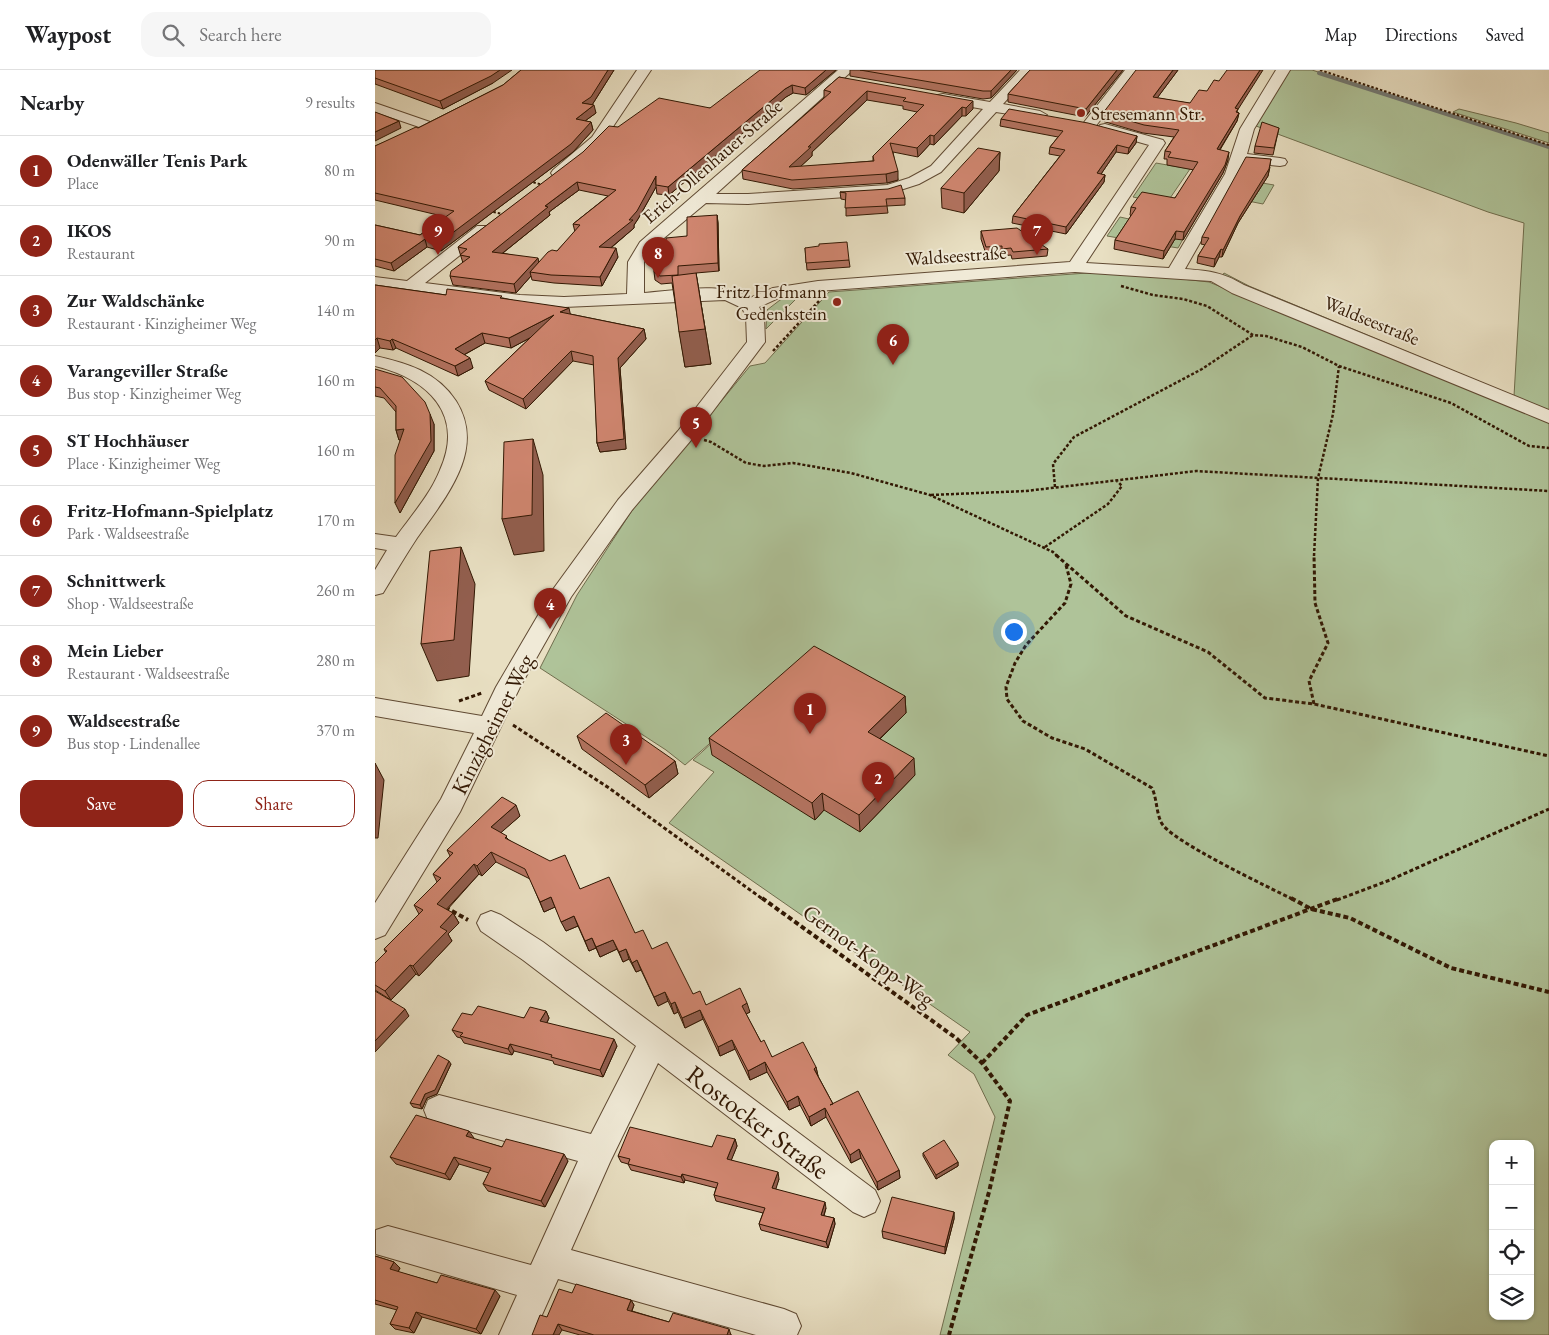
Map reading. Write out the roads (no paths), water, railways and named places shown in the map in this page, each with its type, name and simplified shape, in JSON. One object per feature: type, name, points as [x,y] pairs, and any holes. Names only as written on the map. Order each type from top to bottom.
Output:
[{"type":"street","points":[[543,185],[597,140],[645,70]]},
{"type":"street","points":[[702,198],[748,200],[887,189],[914,181],[936,169],[1027,70]]},
{"type":"street","points":[[1075,267],[1158,143],[1086,123],[1132,70]]},
{"type":"street","points":[[1174,273],[1232,174],[1247,129],[1283,70]]},
{"type":"street","points":[[842,74],[857,82]]},
{"type":"street","name":"Erich-Ollenhauer-Straße","points":[[635,299],[636,262],[645,245],[702,198],[842,74]]},
{"type":"street","points":[[925,94],[1052,117]]},
{"type":"street","points":[[375,107],[425,125]]},
{"type":"street","points":[[408,133],[441,117]]},
{"type":"street","points":[[1239,156],[1280,162]]},
{"type":"street","points":[[411,286],[502,214]]},
{"type":"street","name":"Waldseestraße","points":[[749,305],[779,292],[833,285],[1075,267],[1213,276],[1238,289],[1549,417]]},
{"type":"street","points":[[375,282],[520,300],[564,302],[714,294],[733,297],[749,305]]},
{"type":"street","name":"Kinzigheimer Weg","points":[[375,927],[451,805],[508,687],[562,593],[625,505],[685,435],[740,366],[756,342],[755,316],[749,305]]},
{"type":"street","points":[[375,361],[403,369],[424,379],[441,392],[450,405],[459,433],[451,468],[375,588]]},
{"type":"street","points":[[375,541],[401,545]]},
{"type":"street","points":[[375,707],[493,720]]},
{"type":"street","name":"Rostocker Straße","points":[[491,923],[533,950],[863,1201]]},
{"type":"street","points":[[516,1335],[599,1151],[653,1042]]},
{"type":"street","points":[[439,1110],[599,1151]]},
{"type":"street","points":[[388,1242],[544,1272],[784,1326]]},
{"type":"waterway","points":[[1319,73],[1549,147]]},
{"type":"place","name":"Stresemann Str.","points":[[1081,113]]},
{"type":"place","name":"Waldseestraße","points":[[438,255]]},
{"type":"place","name":"Schnittwerk","points":[[1037,255]]},
{"type":"place","name":"Mein Lieber","points":[[658,278]]},
{"type":"place","name":"Fritz Hofmann Gedenkstein","points":[[837,302]]},
{"type":"place","name":"Fritz-Hofmann-Spielplatz","points":[[893,365]]},
{"type":"place","name":"ST Hochhäuser","points":[[696,448]]},
{"type":"place","name":"Varangeviller Straße","points":[[550,629]]},
{"type":"place","name":"Odenwäller Tenis Park","points":[[810,734]]},
{"type":"place","name":"Zur Waldschänke","points":[[626,765]]},
{"type":"place","name":"IKOS","points":[[878,803]]}]
